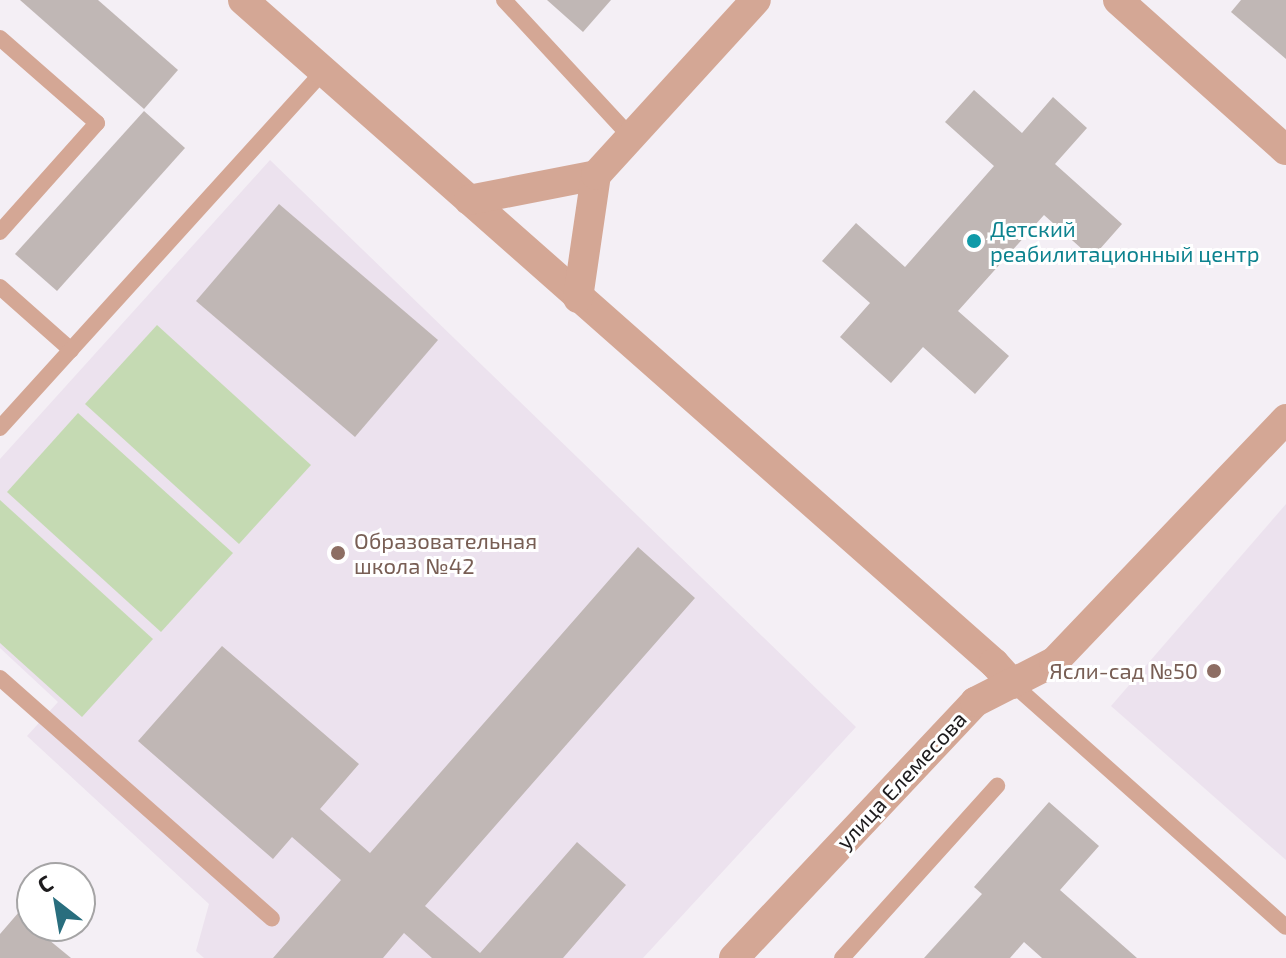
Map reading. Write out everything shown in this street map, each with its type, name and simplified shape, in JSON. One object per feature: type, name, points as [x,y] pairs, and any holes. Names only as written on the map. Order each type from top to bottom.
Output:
[{"type":"street","points":[[243,0],[325,69],[578,298],[994,663],[1013,684]]},
{"type":"street","points":[[578,298],[596,175],[756,0]]},
{"type":"street","points":[[1118,0],[1286,150]]},
{"type":"street","points":[[469,200],[596,175]]},
{"type":"street","name":"улица Елемесова","points":[[734,958],[975,702],[1054,662],[1286,419]]},
{"type":"lane","points":[[504,0],[631,137]]},
{"type":"lane","points":[[0,38],[97,123],[0,232]]},
{"type":"lane","points":[[0,428],[325,69]]},
{"type":"lane","points":[[0,287],[71,350]]},
{"type":"lane","points":[[0,678],[272,919]]},
{"type":"lane","points":[[1013,684],[1286,927]]},
{"type":"lane","points":[[842,958],[997,786]]},
{"type":"shaded area","name":"Образовательная школа №42","points":[[270,160],[856,727],[643,958],[204,958],[196,951],[209,904],[27,736],[58,702],[0,648],[0,459]]},
{"type":"shaded area","name":"Ясли-сад №50","points":[[1286,504],[1286,860],[1111,706]]},
{"type":"green space","points":[[157,325],[311,465],[239,544],[85,404]]},
{"type":"green space","points":[[78,413],[233,553],[161,632],[7,492]]},
{"type":"green space","points":[[0,500],[153,639],[82,717],[0,643]]},
{"type":"building","points":[[20,0],[98,0],[178,70],[144,109]]},
{"type":"building","points":[[547,0],[611,0],[583,32]]},
{"type":"building","points":[[1241,0],[1286,0],[1286,59],[1231,12]]},
{"type":"building","name":"Детский реабилитационный центр","points":[[974,90],[1022,133],[1053,97],[1087,128],[1055,164],[1122,224],[1092,258],[1044,215],[958,311],[1009,356],[975,394],[923,347],[891,383],[840,337],[870,303],[822,261],[856,223],[905,267],[994,166],[945,122]]},
{"type":"building","points":[[144,111],[185,148],[57,291],[15,254]]},
{"type":"building","points":[[279,204],[438,340],[355,437],[196,301]]},
{"type":"building","name":"Образовательная школа №42","points":[[638,547],[695,598],[425,906],[480,953],[577,842],[626,885],[563,958],[432,958],[404,933],[383,958],[273,958],[341,880],[292,837],[273,859],[138,741],[222,646],[359,764],[320,809],[370,853]]},
{"type":"building","points":[[1049,802],[1099,846],[1060,890],[1137,958],[1042,958],[1024,942],[1010,958],[924,958],[982,894],[974,887]]},
{"type":"building","points":[[16,915],[16,942],[52,942],[71,958],[0,958],[0,934]]},
{"type":"place","name":"Детский реабилитационный центр","points":[[974,241]]},
{"type":"place","name":"Образовательная школа №42","points":[[338,553]]},
{"type":"place","name":"Ясли-сад №50","points":[[1214,671]]}]
